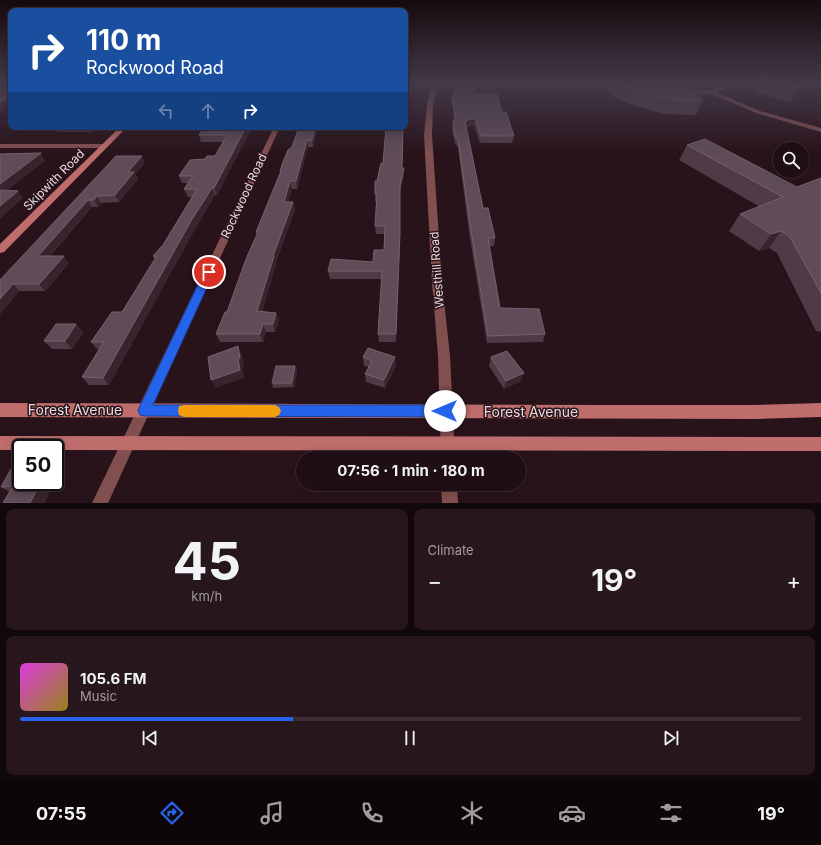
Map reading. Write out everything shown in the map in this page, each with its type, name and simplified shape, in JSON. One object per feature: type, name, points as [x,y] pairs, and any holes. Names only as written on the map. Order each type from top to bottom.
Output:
[{"type":"main road","name":"Skipwith Road","points":[[2,245],[121,130]]},
{"type":"main road","name":"Forest Avenue","points":[[0,410],[754,412],[821,410]]},
{"type":"main road","points":[[0,444],[128,444],[447,451],[821,444]]},
{"type":"street","name":"Westhill Road","points":[[430,106],[428,135],[437,282],[444,356],[447,451]]},
{"type":"street","points":[[746,106],[764,114],[821,130]]},
{"type":"street","points":[[761,106],[821,124]]},
{"type":"street","name":"Rockwood Road","points":[[100,503],[276,130]]},
{"type":"street","points":[[0,146],[105,146]]},
{"type":"street","points":[[449,491],[450,503]]},
{"type":"building","points":[[454,106],[500,106],[502,112],[506,112],[514,136],[481,136],[475,118],[465,121],[483,208],[488,208],[495,238],[488,238],[500,308],[539,309],[545,334],[488,336],[458,140],[455,137],[453,121],[455,121]]},
{"type":"building","points":[[203,130],[244,130],[214,188],[212,188],[191,221],[103,378],[82,377],[104,342],[91,342],[112,312],[122,312],[156,257],[153,256],[163,245],[197,189],[184,189],[193,176],[179,176],[190,160],[205,159],[207,156],[215,156],[227,135],[199,135]]},
{"type":"building","points":[[298,130],[314,130],[312,140],[307,140],[296,181],[290,181],[284,202],[293,202],[273,256],[257,311],[276,313],[273,324],[263,324],[260,334],[216,334],[225,312],[227,312],[246,259],[258,232],[256,232],[281,171],[283,162],[288,150],[292,147]]},
{"type":"building","points":[[386,130],[403,130],[402,168],[404,168],[400,186],[400,233],[396,334],[378,334],[382,271],[328,271],[331,259],[373,262],[374,250],[384,250],[385,226],[375,226],[377,194],[375,194],[375,181],[377,181],[381,163],[383,163]]},
{"type":"building","points":[[705,139],[773,174],[773,178],[780,178],[797,187],[821,178],[821,293],[790,237],[781,231],[771,234],[740,214],[783,197],[687,145]]},
{"type":"building","points":[[41,153],[0,184],[0,154]]},
{"type":"building","points":[[116,156],[142,156],[128,172],[134,172],[115,195],[97,196],[94,200],[88,200],[38,256],[64,256],[42,281],[39,284],[13,284],[0,299],[0,280]]},
{"type":"building","points":[[0,190],[18,191],[0,206]]},
{"type":"building","points":[[56,324],[76,324],[65,341],[44,341]]},
{"type":"building","points":[[238,346],[240,370],[211,380],[208,357]]},
{"type":"building","points":[[368,348],[395,357],[384,380],[365,374],[372,361],[363,357]]},
{"type":"building","points":[[507,351],[524,373],[506,381],[491,357]]},
{"type":"building","points":[[276,366],[295,366],[292,383],[272,383]]},
{"type":"building","points":[[11,469],[12,469],[12,486],[1,487]]},
{"type":"building","points":[[12,488],[12,491],[36,491],[30,503],[3,503]]},
{"type":"slow traffic","points":[[184,411],[275,411]]},
{"type":"route","points":[[209,272],[144,410],[445,411]]}]
